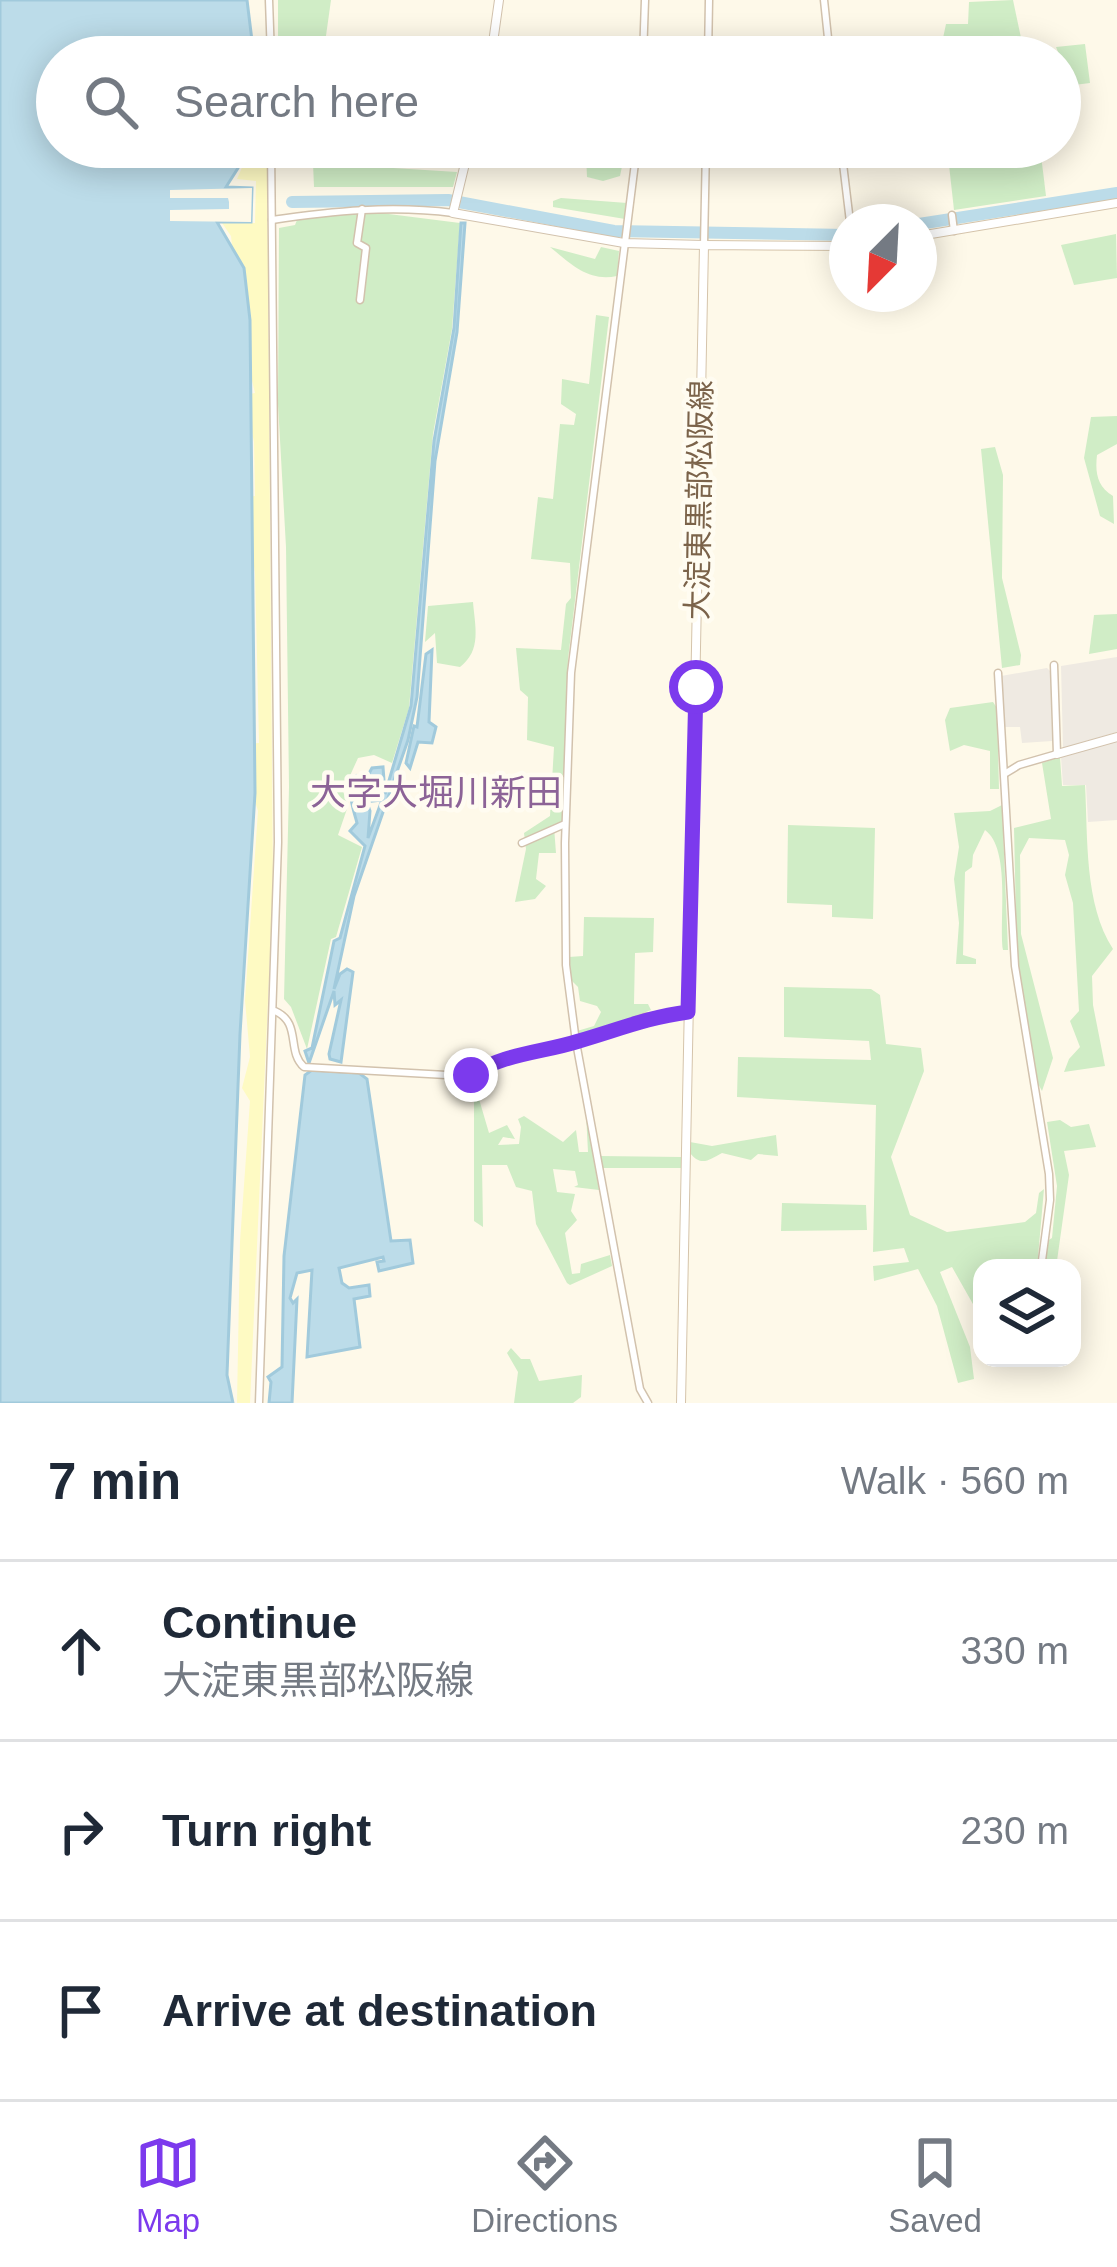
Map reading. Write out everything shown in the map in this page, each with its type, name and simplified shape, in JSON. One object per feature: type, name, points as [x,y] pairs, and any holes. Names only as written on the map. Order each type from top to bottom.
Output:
[{"type":"main road","points":[[494,36],[500,0]]},
{"type":"main road","points":[[464,168],[454,211],[626,236],[829,245]]},
{"type":"main road","points":[[937,232],[1117,203]]},
{"type":"main road","name":"大淀東黒部松阪線","points":[[681,1403],[704,238]]},
{"type":"main road","points":[[1058,754],[1117,737]]},
{"type":"street","points":[[269,0],[270,36]]},
{"type":"street","points":[[644,36],[645,0]]},
{"type":"street","points":[[708,36],[709,0]]},
{"type":"street","points":[[824,0],[828,36]]},
{"type":"street","points":[[259,1403],[278,842],[271,168]]},
{"type":"street","points":[[634,168],[571,673],[566,965],[640,1390],[648,1403]]},
{"type":"street","points":[[704,238],[706,168]]},
{"type":"street","points":[[844,168],[848,204]]},
{"type":"street","points":[[272,220],[362,209],[454,211]]},
{"type":"street","points":[[360,300],[366,248],[357,243],[362,209]]},
{"type":"street","points":[[952,215],[954,228]]},
{"type":"street","points":[[1006,773],[1058,754],[1054,665]]},
{"type":"street","points":[[998,673],[1015,966],[1049,1174],[1042,1259]]},
{"type":"street","points":[[522,843],[565,824]]},
{"type":"street","points":[[274,1011],[284,1015],[293,1028],[295,1056],[304,1067],[464,1076],[495,1060],[576,1042],[645,1017],[688,1012]]},
{"type":"shaded area","points":[[1117,657],[1117,732],[1063,748],[1061,666]]},
{"type":"shaded area","points":[[1047,668],[1051,672],[1052,741],[1022,743],[1020,727],[1004,727],[1001,676]]},
{"type":"shaded area","points":[[1117,741],[1117,820],[1088,822],[1086,785],[1063,785],[1061,757]]},
{"type":"green space","points":[[278,0],[331,0],[326,36],[278,36]]},
{"type":"green space","points":[[1013,0],[1021,36],[943,36],[946,24],[968,24],[969,2]]},
{"type":"green space","points":[[1081,44],[1085,44],[1090,83],[1081,84]]},
{"type":"green space","points":[[313,168],[457,172],[453,187],[314,187]]},
{"type":"green space","points":[[587,168],[622,168],[620,176],[603,181],[587,177]]},
{"type":"green space","points":[[949,168],[1043,168],[1046,196],[954,210]]},
{"type":"green space","points":[[553,201],[627,203],[625,219],[553,207]]},
{"type":"green space","points":[[365,211],[460,223],[452,329],[433,434],[409,708],[392,763],[374,755],[358,758],[343,791],[348,806],[338,835],[362,847],[336,937],[331,939],[307,1049],[284,999],[289,787],[286,547],[278,404],[279,228],[295,225],[297,220]]},
{"type":"green space","points":[[1116,234],[1117,278],[1074,285],[1061,245]]},
{"type":"green space","points":[[550,247],[595,259],[601,247],[619,251],[617,276],[589,274]]},
{"type":"green space","points":[[596,315],[609,317],[568,659],[562,822],[554,827],[556,853],[539,853],[536,879],[546,886],[535,899],[515,902],[526,849],[524,833],[550,816],[554,747],[527,740],[528,697],[520,690],[516,648],[561,650],[566,604],[571,598],[570,563],[531,559],[538,497],[553,499],[560,424],[574,425],[576,414],[561,404],[562,379],[589,384]]},
{"type":"green space","points":[[1117,416],[1117,444],[1097,455],[1096,462],[1100,483],[1113,496],[1114,524],[1100,516],[1084,458],[1091,417]]},
{"type":"green space","points":[[995,447],[1003,475],[1002,578],[1021,655],[1020,665],[1002,668],[981,449]]},
{"type":"green space","points":[[473,602],[472,653],[460,667],[437,663],[435,633],[425,642],[428,606]]},
{"type":"green space","points":[[1117,614],[1117,649],[1089,654],[1094,615]]},
{"type":"green space","points":[[993,702],[999,789],[990,789],[990,751],[964,745],[950,751],[945,720],[950,708]]},
{"type":"green space","points":[[1060,757],[1062,786],[1085,785],[1092,891],[1113,949],[1092,976],[1105,1066],[1064,1072],[1080,1047],[1070,1021],[1079,1011],[1073,903],[1065,875],[1069,855],[1065,840],[1029,838],[1020,855],[1021,934],[1053,1058],[1042,1091],[1035,1078],[1017,964],[1014,828],[1051,819],[1042,763]]},
{"type":"green space","points":[[1002,805],[1008,950],[1003,950],[998,852],[985,830],[972,867],[965,872],[963,955],[976,959],[976,964],[956,964],[959,923],[954,879],[959,847],[954,813],[990,811]]},
{"type":"green space","points":[[788,825],[875,828],[873,919],[832,917],[832,905],[787,903]]},
{"type":"green space","points":[[584,917],[654,918],[653,952],[635,953],[634,1004],[648,1004],[651,1010],[578,1038],[577,1031],[594,1026],[601,1012],[580,1001],[578,987],[570,979],[569,957],[583,956]]},
{"type":"green space","points":[[784,987],[871,989],[880,995],[886,1044],[921,1048],[924,1071],[891,1157],[910,1215],[947,1232],[1025,1222],[1036,1213],[1044,1189],[1038,1259],[973,1259],[973,1304],[952,1267],[940,1272],[970,1347],[974,1379],[958,1383],[937,1306],[918,1269],[874,1281],[873,1266],[909,1262],[904,1248],[873,1252],[876,1105],[737,1097],[738,1057],[871,1060],[869,1041],[784,1037]]},
{"type":"green space","points":[[474,1077],[483,1077],[479,1099],[489,1133],[507,1125],[515,1139],[503,1137],[498,1145],[519,1144],[518,1119],[524,1116],[563,1142],[576,1130],[579,1152],[588,1152],[586,1113],[599,1190],[574,1187],[578,1185],[575,1171],[553,1169],[557,1192],[575,1194],[571,1211],[577,1220],[565,1233],[572,1274],[580,1273],[581,1264],[610,1255],[612,1266],[567,1283],[536,1224],[532,1191],[516,1187],[507,1165],[482,1165],[483,1227],[474,1221]]},
{"type":"green space","points":[[1060,1120],[1071,1127],[1089,1124],[1096,1147],[1064,1151],[1069,1175],[1057,1259],[1044,1259],[1047,1241],[1052,1238],[1057,1186],[1047,1122]]},
{"type":"green space","points":[[776,1135],[778,1156],[758,1154],[751,1160],[722,1153],[702,1161],[690,1153],[690,1142],[712,1146]]},
{"type":"green space","points":[[600,1156],[682,1157],[681,1168],[601,1168]]},
{"type":"green space","points":[[782,1203],[866,1205],[867,1230],[781,1231]]},
{"type":"green space","points":[[511,1348],[521,1359],[530,1359],[539,1381],[582,1375],[581,1397],[573,1403],[514,1403],[518,1372],[507,1353]]},
{"type":"sand","points":[[242,168],[267,168],[273,888],[250,1403],[237,1403],[240,1241],[250,1101],[242,1088],[250,1057],[245,1000],[258,811],[237,744],[259,743],[255,573],[244,497],[255,496],[254,442],[244,395],[255,393],[243,344],[231,236],[222,223],[255,223],[256,181],[237,179]]},
{"type":"water","points":[[0,0],[247,0],[251,36],[36,36],[36,168],[238,168],[226,187],[252,188],[251,222],[217,222],[244,268],[250,320],[255,793],[227,1375],[233,1403],[0,1403]]},
{"type":"water","points":[[461,223],[465,223],[457,332],[435,461],[417,697],[408,740],[354,896],[334,989],[340,974],[347,969],[353,972],[341,1062],[330,1059],[329,1054],[341,1000],[335,1005],[334,991],[309,1063],[305,1051],[312,1048],[334,941],[340,938],[365,846],[350,831],[357,823],[351,786],[356,776],[370,811],[368,838],[382,800],[372,801],[367,777],[372,768],[383,767],[385,794],[411,706],[434,441],[454,328]]},
{"type":"water","points":[[432,650],[429,722],[436,727],[432,743],[418,742],[410,768],[406,763],[417,727],[426,654]]},
{"type":"water","points":[[312,1070],[359,1073],[367,1079],[391,1241],[410,1240],[413,1263],[379,1271],[377,1262],[384,1261],[383,1257],[339,1268],[342,1283],[349,1288],[369,1285],[370,1296],[354,1299],[360,1347],[307,1357],[312,1270],[297,1273],[290,1298],[293,1303],[297,1299],[292,1403],[269,1403],[268,1377],[282,1367],[284,1256],[305,1075]]},
{"type":"pier","points":[[252,188],[251,222],[170,221],[170,210],[229,209],[229,202],[228,198],[170,198],[170,190]]},
{"type":"waterway","points":[[937,221],[1117,193]]},
{"type":"waterway","points":[[292,202],[448,200],[614,231],[829,235]]},
{"type":"district","name":"大字大堀川新田","points":[[436,792]]},
{"type":"route","points":[[471,1075],[495,1060],[576,1042],[645,1017],[688,1012],[696,687]]}]
